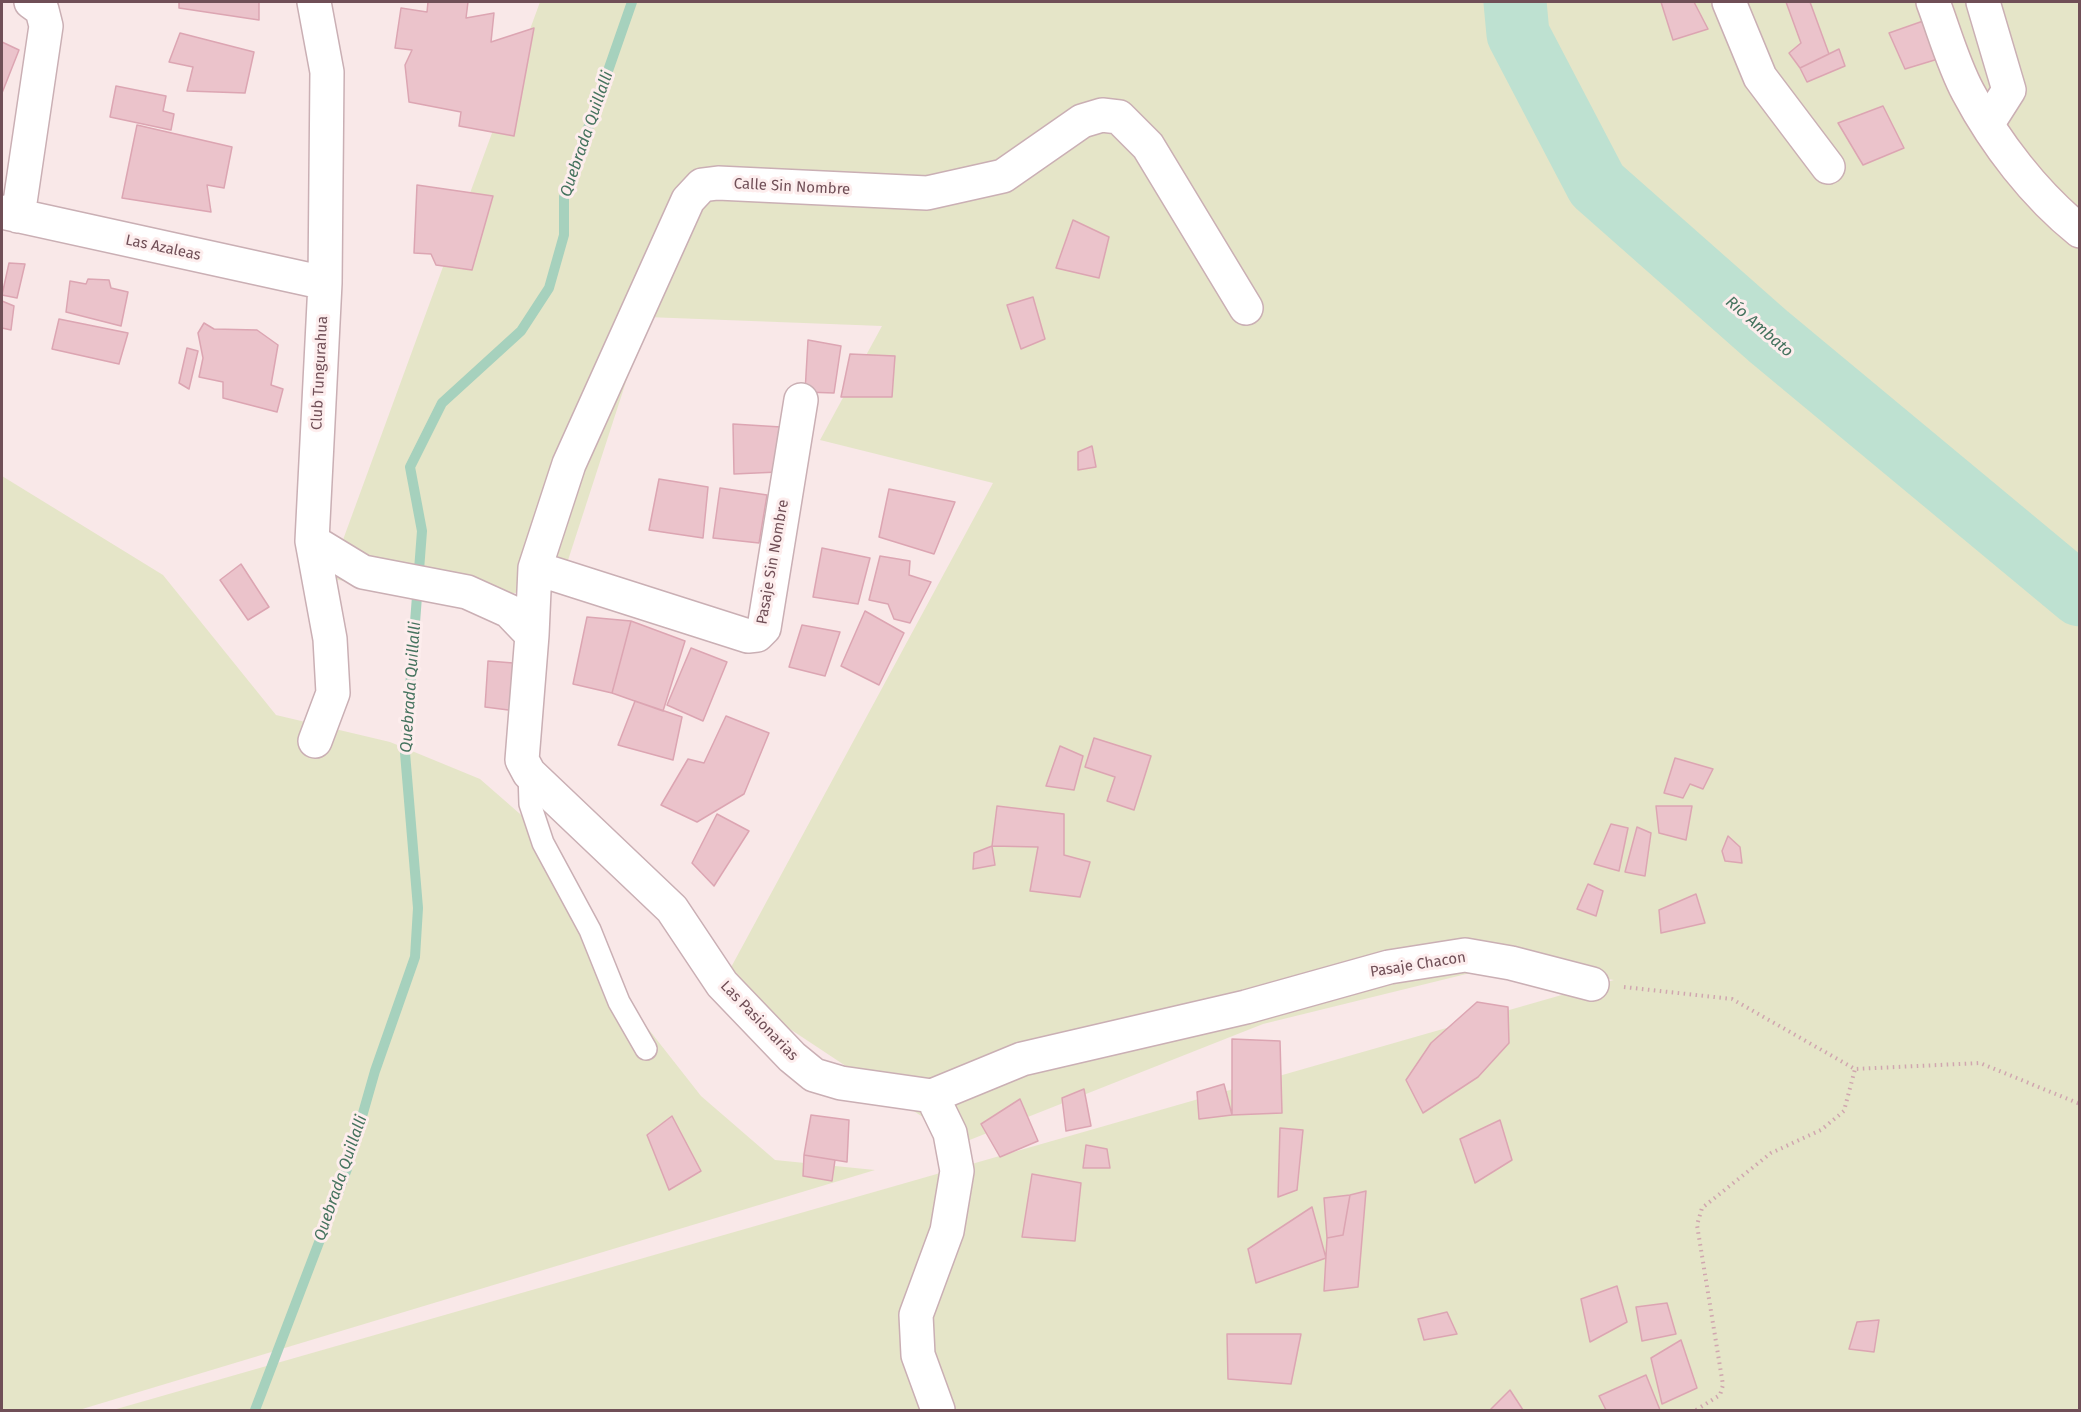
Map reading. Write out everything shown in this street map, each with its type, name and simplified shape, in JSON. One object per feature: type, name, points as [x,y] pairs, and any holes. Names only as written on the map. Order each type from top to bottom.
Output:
[{"type":"street","points":[[10,214],[46,26],[42,10],[30,2]]},
{"type":"street","name":"Club Tungurahua","points":[[314,2],[327,72],[325,283],[312,540],[330,639],[333,693],[315,741]]},
{"type":"street","points":[[1729,2],[1760,77],[1828,167]]},
{"type":"street","points":[[1933,2],[1967,91],[2017,165],[2061,216],[2079,231]]},
{"type":"street","points":[[1983,2],[2009,90],[1988,123]]},
{"type":"street","name":"Calle Sin Nombre","points":[[532,635],[535,568],[569,464],[688,200],[702,185],[718,183],[927,193],[1003,176],[1082,122],[1102,115],[1119,117],[1148,146],[1246,308]]},
{"type":"street","name":"Las Azaleas","points":[[10,214],[325,283]]},
{"type":"street","name":"Pasaje Sin Nombre","points":[[535,568],[748,636],[757,635],[764,628],[801,400]]},
{"type":"street","points":[[312,540],[363,572],[467,592],[509,611],[532,635],[522,760],[529,773]]},
{"type":"street","name":"Las Pasionarias","points":[[529,773],[672,909],[722,984],[792,1058],[814,1075],[841,1083],[932,1096]]},
{"type":"street","name":"Pasaje Chacon","points":[[932,1096],[1022,1059],[1246,1007],[1389,968],[1465,955],[1511,963],[1592,984]]},
{"type":"street","points":[[932,1096],[950,1133],[957,1171],[947,1230],[916,1315],[918,1355],[938,1410]]},
{"type":"lane","points":[[529,773],[530,804],[543,843],[590,930],[619,1002],[646,1048]]},
{"type":"path","points":[[1592,984],[1732,999],[1855,1069],[1980,1063],[2079,1104]]},
{"type":"path","points":[[1696,1410],[1720,1395],[1723,1384],[1696,1225],[1702,1208],[1770,1153],[1821,1130],[1844,1111],[1855,1069]]},
{"type":"green space","points":[[540,2],[2079,2],[2079,1410],[113,1410],[1614,980],[1511,963],[1263,1024],[962,1143],[722,984],[993,483],[820,440],[882,326],[647,317],[559,588],[443,601],[329,578]]},
{"type":"green space","points":[[2,476],[163,575],[276,715],[390,742],[480,779],[535,827],[624,998],[701,1096],[775,1160],[875,1170],[79,1410],[2,1410]]},
{"type":"building","points":[[179,2],[259,2],[259,20],[179,8]]},
{"type":"building","points":[[428,2],[468,2],[466,18],[494,13],[491,42],[534,28],[514,136],[459,126],[461,112],[409,102],[405,65],[412,50],[395,48],[401,8],[427,12]]},
{"type":"building","points":[[1661,2],[1694,2],[1708,29],[1673,40]]},
{"type":"building","points":[[1786,2],[1810,2],[1829,54],[1800,68],[1789,53],[1801,43]]},
{"type":"building","points":[[1926,20],[1938,59],[1905,69],[1889,33]]},
{"type":"building","points":[[180,33],[254,52],[245,93],[187,91],[193,67],[169,62]]},
{"type":"building","points":[[2,42],[19,50],[2,93]]},
{"type":"building","points":[[1839,49],[1845,66],[1807,82],[1800,68]]},
{"type":"building","points":[[116,86],[166,96],[163,111],[174,114],[171,130],[110,117]]},
{"type":"building","points":[[1883,106],[1904,148],[1863,165],[1838,123]]},
{"type":"building","points":[[137,125],[232,147],[224,188],[207,185],[211,212],[122,198]]},
{"type":"building","points":[[417,185],[493,196],[472,270],[436,265],[431,254],[414,253]]},
{"type":"building","points":[[1073,220],[1109,237],[1099,278],[1056,268]]},
{"type":"building","points":[[9,263],[25,264],[17,298],[2,295]]},
{"type":"building","points":[[88,279],[109,280],[111,288],[128,292],[121,326],[66,312],[70,281],[86,284]]},
{"type":"building","points":[[1033,297],[1045,339],[1021,349],[1007,305]]},
{"type":"building","points":[[2,301],[14,306],[11,330],[2,328]]},
{"type":"building","points":[[59,319],[128,333],[119,364],[52,349]]},
{"type":"building","points":[[204,323],[214,329],[257,330],[278,345],[271,385],[283,389],[277,412],[223,398],[223,382],[199,377],[203,358],[198,333]]},
{"type":"building","points":[[808,340],[841,346],[834,393],[805,392]]},
{"type":"building","points":[[187,348],[198,351],[189,389],[179,383]]},
{"type":"building","points":[[850,354],[895,356],[892,397],[841,397]]},
{"type":"building","points":[[733,424],[781,427],[778,472],[734,474]]},
{"type":"building","points":[[1092,446],[1096,467],[1078,470],[1078,452]]},
{"type":"building","points":[[659,479],[708,487],[703,538],[649,530]]},
{"type":"building","points":[[720,488],[767,495],[759,543],[713,538]]},
{"type":"building","points":[[889,489],[955,502],[934,554],[879,537]]},
{"type":"building","points":[[822,548],[870,558],[858,604],[813,597]]},
{"type":"building","points":[[880,556],[910,561],[909,575],[931,582],[910,623],[894,619],[888,604],[869,600]]},
{"type":"building","points":[[241,564],[269,607],[248,620],[220,580]]},
{"type":"building","points":[[865,611],[904,633],[879,685],[841,666]]},
{"type":"building","points":[[587,617],[631,621],[612,693],[573,684]]},
{"type":"building","points":[[631,621],[685,641],[663,711],[612,693]]},
{"type":"building","points":[[802,625],[840,632],[825,676],[789,667]]},
{"type":"building","points":[[691,648],[727,662],[703,721],[667,705]]},
{"type":"building","points":[[488,661],[526,664],[524,712],[485,707]]},
{"type":"building","points":[[635,701],[682,717],[673,760],[618,745]]},
{"type":"building","points":[[726,716],[769,733],[744,794],[697,822],[661,805],[688,759],[704,763]]},
{"type":"building","points":[[1094,738],[1151,756],[1134,810],[1107,801],[1115,777],[1085,767]]},
{"type":"building","points":[[1060,746],[1083,756],[1074,790],[1046,786]]},
{"type":"building","points":[[1675,758],[1713,769],[1703,789],[1690,784],[1683,798],[1664,793]]},
{"type":"building","points":[[997,806],[1064,814],[1064,855],[1090,862],[1080,897],[1030,891],[1038,847],[992,846]]},
{"type":"building","points":[[1656,806],[1692,806],[1686,840],[1659,833]]},
{"type":"building","points":[[717,814],[749,831],[714,886],[692,863]]},
{"type":"building","points":[[1611,824],[1628,828],[1619,871],[1594,864]]},
{"type":"building","points":[[1637,827],[1651,833],[1645,876],[1625,872]]},
{"type":"building","points":[[1728,836],[1740,847],[1742,863],[1725,861],[1722,851]]},
{"type":"building","points":[[992,846],[995,865],[973,869],[974,853]]},
{"type":"building","points":[[1588,884],[1603,891],[1596,916],[1577,909]]},
{"type":"building","points":[[1696,894],[1705,923],[1661,933],[1659,910]]},
{"type":"building","points":[[1477,1002],[1508,1007],[1509,1043],[1478,1077],[1423,1113],[1406,1080],[1431,1043]]},
{"type":"building","points":[[1232,1039],[1280,1041],[1282,1113],[1232,1115]]},
{"type":"building","points":[[1224,1084],[1232,1115],[1199,1119],[1197,1092]]},
{"type":"building","points":[[1084,1089],[1091,1126],[1066,1131],[1062,1098]]},
{"type":"building","points":[[1020,1099],[1038,1141],[1000,1157],[981,1124]]},
{"type":"building","points":[[811,1115],[849,1120],[847,1162],[804,1155]]},
{"type":"building","points":[[672,1116],[701,1171],[669,1190],[647,1135]]},
{"type":"building","points":[[1500,1120],[1512,1160],[1475,1183],[1460,1139]]},
{"type":"building","points":[[1280,1128],[1303,1130],[1297,1190],[1278,1197]]},
{"type":"building","points":[[1086,1145],[1107,1149],[1110,1168],[1083,1168]]},
{"type":"building","points":[[804,1155],[835,1160],[832,1181],[803,1176]]},
{"type":"building","points":[[1032,1174],[1081,1183],[1075,1241],[1022,1237]]},
{"type":"building","points":[[1366,1191],[1358,1287],[1324,1291],[1327,1238],[1343,1235],[1350,1195]]},
{"type":"building","points":[[1350,1195],[1343,1235],[1327,1238],[1324,1198]]},
{"type":"building","points":[[1312,1207],[1326,1258],[1256,1283],[1248,1249]]},
{"type":"building","points":[[1617,1286],[1627,1322],[1590,1342],[1581,1299]]},
{"type":"building","points":[[1667,1303],[1676,1334],[1642,1341],[1636,1307]]},
{"type":"building","points":[[1447,1312],[1457,1334],[1424,1340],[1418,1319]]},
{"type":"building","points":[[1879,1320],[1874,1352],[1849,1349],[1857,1322]]},
{"type":"building","points":[[1227,1334],[1301,1334],[1291,1384],[1228,1379]]},
{"type":"building","points":[[1681,1340],[1697,1388],[1662,1404],[1651,1358]]},
{"type":"building","points":[[1646,1375],[1660,1410],[1606,1410],[1599,1396]]},
{"type":"building","points":[[1510,1390],[1523,1410],[1490,1410]]},
{"type":"waterway","name":"Quebrada Quillalli","points":[[255,1410],[347,1169],[375,1071],[415,957],[418,908],[405,753],[422,531],[410,467],[442,403],[521,331],[549,288],[564,235],[564,197],[632,2]]},
{"type":"waterway","name":"Río Ambato","points":[[1515,2],[1518,34],[1597,185],[1768,336],[2080,595]]}]
